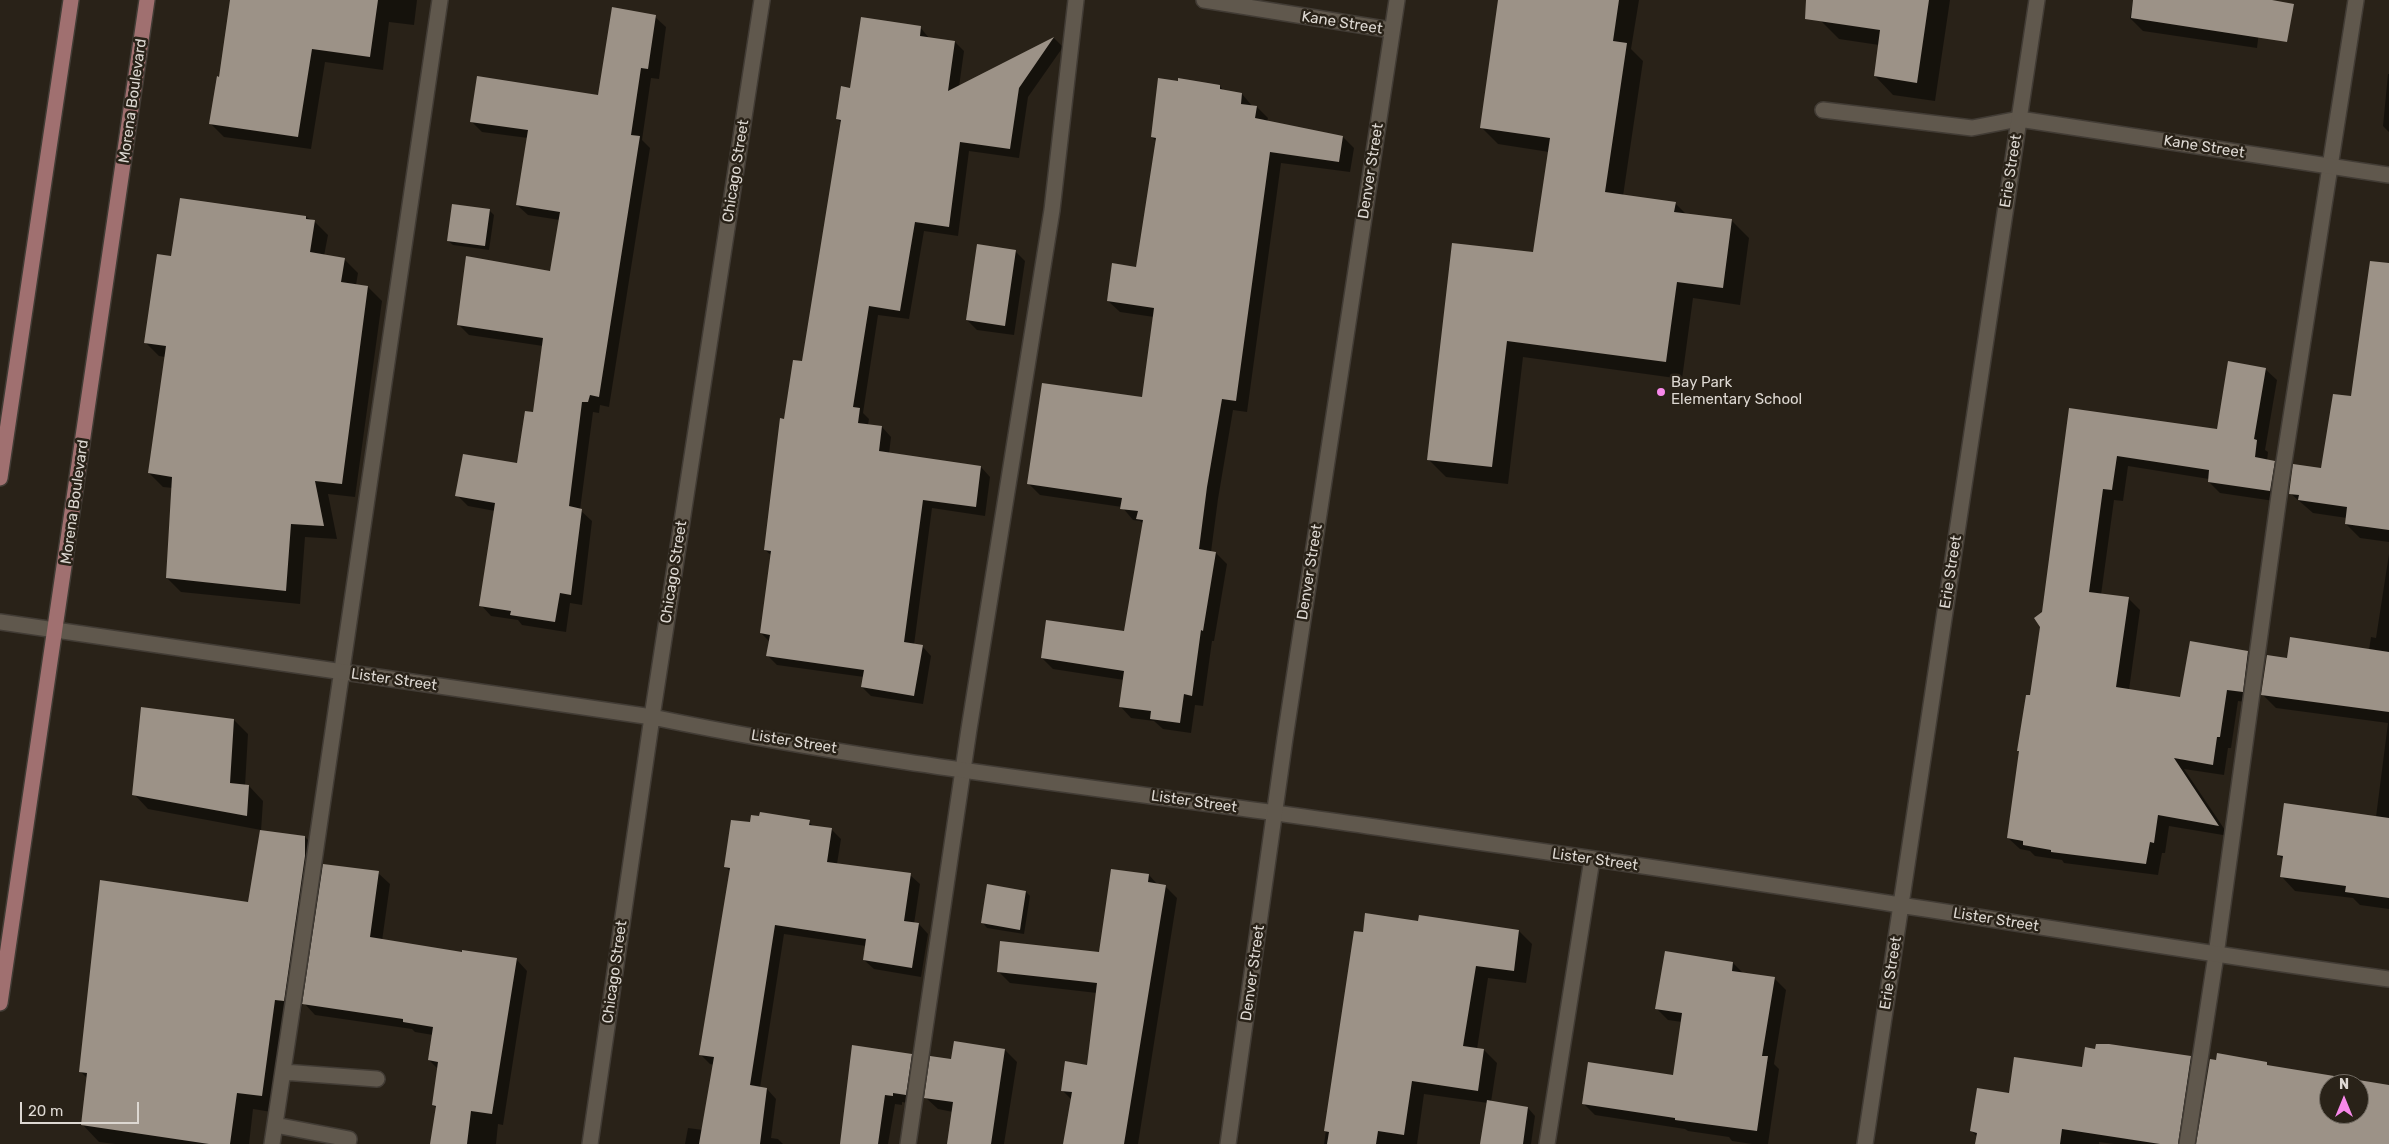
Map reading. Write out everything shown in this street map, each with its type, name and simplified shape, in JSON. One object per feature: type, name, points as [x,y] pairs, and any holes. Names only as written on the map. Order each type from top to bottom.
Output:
[{"type":"main road","points":[[0,478],[71,0]]},
{"type":"main road","name":"Morena Boulevard","points":[[0,1003],[147,0]]},
{"type":"street","points":[[272,1144],[342,673],[376,421],[440,0]]},
{"type":"street","name":"Chicago Street","points":[[590,1144],[652,717],[762,0]]},
{"type":"street","points":[[908,1144],[963,769],[1052,210],[1076,0]]},
{"type":"street","name":"Kane Street","points":[[1204,0],[1391,30]]},
{"type":"street","name":"Denver Street","points":[[1228,1144],[1275,814],[1397,0]]},
{"type":"street","name":"Erie Street","points":[[1865,1144],[2036,0]]},
{"type":"street","points":[[2187,1144],[2216,956],[2281,481],[2356,0]]},
{"type":"street","name":"Kane Street","points":[[1822,110],[1972,128],[2019,119],[2389,175]]},
{"type":"street","name":"Lister Street","points":[[0,622],[652,717],[713,730],[963,769],[1592,859],[1901,905],[2216,956],[2389,979]]},
{"type":"street","points":[[1548,1144],[1592,859]]},
{"type":"street","points":[[283,1072],[377,1080]]},
{"type":"street","points":[[275,1125],[348,1139],[348,1144]]},
{"type":"building","points":[[230,0],[378,0],[370,57],[312,49],[298,137],[209,124],[217,76],[219,77]]},
{"type":"building","points":[[1498,0],[1619,0],[1613,41],[1627,43],[1605,192],[1676,202],[1674,212],[1732,219],[1723,288],[1677,282],[1666,362],[1507,341],[1492,467],[1427,460],[1452,243],[1533,252],[1550,138],[1480,128]]},
{"type":"building","points":[[1806,0],[1929,0],[1917,83],[1874,76],[1880,30],[1805,19]]},
{"type":"building","points":[[2133,0],[2272,0],[2294,4],[2287,42],[2131,18]]},
{"type":"building","points":[[612,7],[656,15],[648,69],[641,68],[631,135],[640,136],[599,397],[590,395],[588,402],[582,402],[569,506],[582,509],[571,595],[560,593],[555,622],[510,615],[511,611],[479,606],[495,503],[455,496],[463,454],[517,463],[525,411],[533,412],[543,338],[457,325],[466,256],[550,271],[560,212],[516,205],[528,130],[470,122],[477,76],[598,95]]},
{"type":"building","points":[[861,17],[921,26],[920,36],[955,41],[948,91],[1054,37],[1019,88],[1010,149],[960,142],[949,227],[915,222],[900,311],[869,306],[853,407],[860,408],[858,423],[882,426],[879,451],[981,466],[976,507],[923,500],[904,642],[923,645],[914,696],[861,687],[864,670],[766,656],[770,635],[760,633],[771,551],[764,550],[780,418],[784,419],[793,360],[802,361],[841,120],[836,119],[841,86],[850,88]]},
{"type":"building","points":[[1158,78],[1178,81],[1178,78],[1220,85],[1220,89],[1242,93],[1241,104],[1257,106],[1255,118],[1343,136],[1339,162],[1270,152],[1236,401],[1222,399],[1207,487],[1199,549],[1216,552],[1203,631],[1201,630],[1192,696],[1184,694],[1180,723],[1150,719],[1151,711],[1119,707],[1124,671],[1041,658],[1046,620],[1124,631],[1143,520],[1136,519],[1138,511],[1120,509],[1122,498],[1027,484],[1042,383],[1142,397],[1154,308],[1107,301],[1112,263],[1136,267],[1156,138],[1151,137]]},
{"type":"building","points":[[180,198],[306,216],[306,219],[315,220],[310,252],[345,258],[341,282],[368,286],[342,484],[315,481],[324,526],[291,524],[286,591],[166,578],[172,477],[148,473],[166,346],[144,343],[157,254],[171,256]]},
{"type":"building","points":[[452,204],[490,209],[485,246],[447,241]]},
{"type":"building","points":[[977,244],[1016,250],[1005,326],[966,320]]},
{"type":"building","points":[[2370,261],[2389,263],[2389,530],[2345,524],[2347,507],[2298,500],[2299,495],[2289,494],[2293,464],[2321,468],[2333,394],[2351,396]]},
{"type":"building","points":[[2228,361],[2266,368],[2254,439],[2257,440],[2255,457],[2275,461],[2270,491],[2208,482],[2209,470],[2117,456],[2112,490],[2103,489],[2089,592],[2129,597],[2116,687],[2180,697],[2190,641],[2248,651],[2243,692],[2227,690],[2220,737],[2217,737],[2213,765],[2174,758],[2219,826],[2158,815],[2154,843],[2150,842],[2146,864],[2051,852],[2051,850],[2023,845],[2023,841],[2007,838],[2019,751],[2017,751],[2026,695],[2030,695],[2040,627],[2034,618],[2042,612],[2069,408],[2217,429]]},
{"type":"building","points":[[2290,637],[2389,652],[2389,712],[2261,695],[2267,655],[2287,658]]},
{"type":"building","points":[[141,707],[234,719],[230,783],[249,785],[247,816],[132,795]]},
{"type":"building","points":[[2284,803],[2389,818],[2389,898],[2345,892],[2346,886],[2280,877],[2283,856],[2277,855]]},
{"type":"building","points":[[760,812],[810,820],[809,825],[832,828],[827,862],[911,873],[904,921],[919,923],[912,968],[863,960],[866,939],[775,925],[750,1085],[767,1088],[760,1144],[699,1144],[714,1057],[699,1055],[730,868],[724,867],[731,820],[750,822],[751,815],[759,816]]},
{"type":"building","points":[[260,830],[305,836],[305,856],[284,1001],[275,1000],[262,1096],[237,1093],[230,1144],[209,1144],[81,1125],[87,1073],[79,1072],[100,880],[248,902]]},
{"type":"building","points":[[323,864],[379,871],[370,937],[462,952],[462,950],[517,958],[492,1114],[471,1111],[467,1144],[430,1144],[436,1106],[432,1105],[438,1062],[428,1060],[433,1027],[403,1022],[403,1019],[302,1004]]},
{"type":"building","points":[[1111,869],[1149,874],[1148,882],[1166,885],[1124,1144],[1063,1144],[1072,1092],[1061,1091],[1065,1061],[1087,1065],[1097,983],[997,972],[1000,941],[1099,952]]},
{"type":"building","points":[[987,884],[1026,891],[1020,930],[981,923]]},
{"type":"building","points":[[1365,913],[1418,921],[1419,915],[1519,930],[1514,971],[1476,966],[1463,1046],[1484,1049],[1478,1091],[1412,1081],[1404,1135],[1378,1131],[1376,1144],[1327,1144],[1329,1132],[1324,1131],[1354,931],[1363,932]]},
{"type":"building","points":[[1665,951],[1733,962],[1732,971],[1775,977],[1762,1056],[1768,1056],[1757,1131],[1675,1120],[1675,1118],[1582,1104],[1588,1062],[1673,1075],[1682,1013],[1655,1009]]},
{"type":"building","points":[[954,1041],[1005,1049],[991,1144],[947,1144],[953,1102],[924,1098],[930,1056],[951,1059]]},
{"type":"building","points":[[2096,1044],[2109,1044],[2191,1056],[2178,1144],[2160,1144],[2062,1129],[2060,1144],[1975,1144],[1977,1133],[1970,1131],[1977,1088],[2009,1093],[2014,1057],[2082,1067],[2085,1047],[2095,1049]]},
{"type":"building","points":[[852,1045],[912,1054],[906,1095],[893,1093],[893,1096],[885,1095],[878,1144],[840,1144]]},
{"type":"building","points":[[2217,1053],[2267,1062],[2267,1065],[2322,1074],[2319,1074],[2319,1124],[2369,1124],[2369,1082],[2389,1085],[2389,1144],[2196,1144],[2210,1059],[2216,1060]]},
{"type":"building","points":[[1487,1100],[1528,1107],[1523,1144],[1480,1144]]},
{"type":"place","name":"Bay Park Elementary School","points":[[1661,392]]}]
